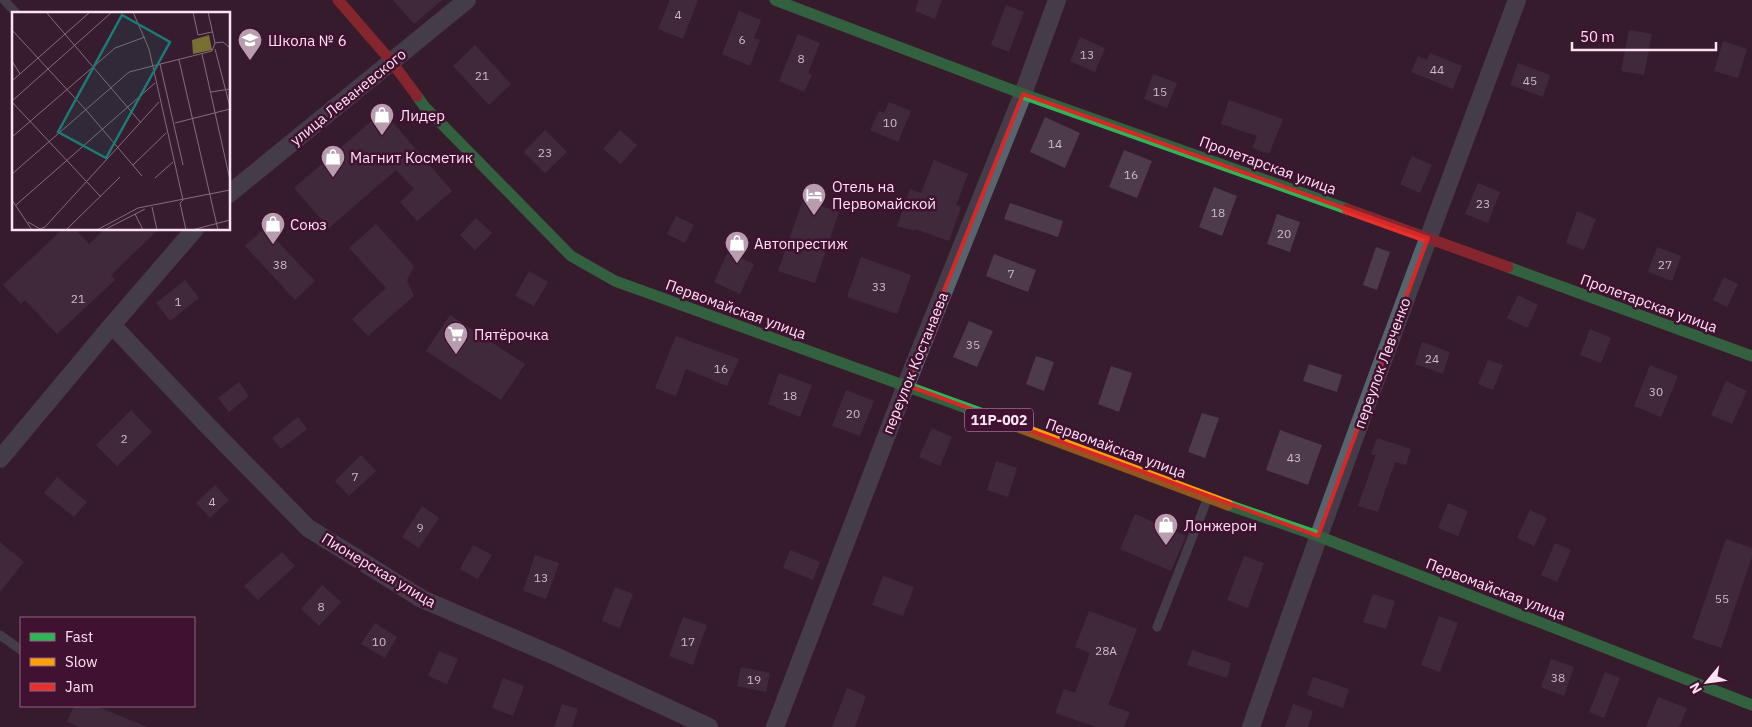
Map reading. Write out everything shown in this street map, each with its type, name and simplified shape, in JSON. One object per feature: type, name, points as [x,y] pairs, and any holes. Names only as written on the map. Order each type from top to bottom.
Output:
[{"type":"main road","name":"Первомайская улица","points":[[338,0],[391,61],[424,106],[571,256],[615,281],[906,385],[1208,498],[1318,536],[1752,705]]},
{"type":"main road","name":"Пролетарская улица","points":[[775,0],[1023,94],[1752,356]]},
{"type":"street","name":"улица Леваневского","points":[[230,193],[467,0]]},
{"type":"street","name":"переулок Костанаева","points":[[776,727],[906,385],[1023,94],[1057,0]]},
{"type":"street","name":"переулок Левченко","points":[[1251,727],[1318,536],[1517,0]]},
{"type":"street","points":[[0,459],[112,325],[195,230]]},
{"type":"street","name":"Пионерская улица","points":[[112,325],[212,431],[308,528],[422,599],[555,656],[709,727]]},
{"type":"lane","points":[[4,0],[15,12]]},
{"type":"lane","points":[[1157,627],[1208,498]]},
{"type":"lane","points":[[0,635],[20,649]]},
{"type":"highlighted area","points":[[1023,94],[1428,238],[1318,536],[906,385]]},
{"type":"building","points":[[393,0],[442,0],[414,24]]},
{"type":"building","points":[[670,0],[698,0],[683,39],[658,29]]},
{"type":"building","points":[[919,0],[942,0],[935,19],[915,11]]},
{"type":"building","points":[[1006,5],[1024,12],[1009,52],[991,45]]},
{"type":"building","points":[[739,11],[761,20],[754,38],[760,40],[750,66],[722,54]]},
{"type":"building","points":[[1629,30],[1652,34],[1644,75],[1621,71]]},
{"type":"building","points":[[798,34],[820,43],[808,73],[812,75],[804,92],[779,81]]},
{"type":"building","points":[[1080,37],[1105,48],[1095,72],[1070,61]]},
{"type":"building","points":[[1723,41],[1747,49],[1738,78],[1714,71]]},
{"type":"building","points":[[475,45],[511,84],[489,105],[453,66]]},
{"type":"building","points":[[1430,53],[1462,66],[1453,89],[1411,72],[1418,56],[1427,60]]},
{"type":"building","points":[[1518,63],[1550,75],[1543,97],[1510,85]]},
{"type":"building","points":[[1153,74],[1177,83],[1167,108],[1144,99]]},
{"type":"building","points":[[1229,100],[1283,119],[1269,154],[1252,148],[1257,136],[1221,124]]},
{"type":"building","points":[[889,102],[911,111],[898,142],[870,130],[879,111],[884,113]]},
{"type":"building","points":[[383,111],[452,191],[417,221],[400,202],[414,189],[396,170],[329,228],[294,188]]},
{"type":"building","points":[[1045,117],[1080,133],[1065,168],[1030,152]]},
{"type":"building","points":[[545,130],[567,152],[545,173],[524,152]]},
{"type":"building","points":[[620,130],[637,145],[621,164],[603,149]]},
{"type":"building","points":[[1124,150],[1152,161],[1137,198],[1109,187]]},
{"type":"building","points":[[1412,156],[1432,165],[1420,193],[1400,184]]},
{"type":"building","points":[[934,160],[968,174],[956,205],[961,207],[949,241],[915,229],[914,231],[897,226],[910,189],[921,193]]},
{"type":"building","points":[[1478,183],[1500,192],[1488,223],[1465,214]]},
{"type":"building","points":[[1214,187],[1237,196],[1222,236],[1199,227]]},
{"type":"building","points":[[803,200],[839,212],[815,283],[778,271]]},
{"type":"building","points":[[1010,203],[1063,221],[1058,237],[1004,219]]},
{"type":"building","points":[[1577,211],[1596,219],[1584,250],[1566,243]]},
{"type":"building","points":[[1277,214],[1300,222],[1290,252],[1267,244]]},
{"type":"building","points":[[676,216],[694,225],[685,243],[667,234]]},
{"type":"building","points":[[476,218],[492,233],[475,250],[460,235]]},
{"type":"building","points":[[376,224],[414,266],[407,280],[414,296],[368,336],[352,319],[386,288],[349,248]]},
{"type":"building","points":[[265,228],[315,281],[295,300],[245,246]]},
{"type":"building","points":[[62,230],[76,230],[89,244],[104,230],[158,230],[111,275],[115,280],[57,334],[25,300],[21,304],[3,285]]},
{"type":"building","points":[[1376,247],[1390,252],[1377,290],[1363,285]]},
{"type":"building","points":[[1657,247],[1681,256],[1672,281],[1648,272]]},
{"type":"building","points":[[728,252],[754,264],[740,294],[714,282]]},
{"type":"building","points":[[994,254],[1036,270],[1028,292],[986,276]]},
{"type":"building","points":[[861,257],[911,275],[897,314],[847,297]]},
{"type":"building","points":[[529,271],[548,282],[534,306],[515,296]]},
{"type":"building","points":[[1724,277],[1738,284],[1727,307],[1713,300]]},
{"type":"building","points":[[185,280],[199,298],[170,321],[156,303]]},
{"type":"building","points":[[1518,295],[1538,305],[1527,328],[1507,318]]},
{"type":"building","points":[[450,315],[525,364],[501,400],[426,351]]},
{"type":"building","points":[[969,321],[993,331],[977,367],[953,357]]},
{"type":"building","points":[[1590,329],[1611,338],[1601,363],[1580,355]]},
{"type":"building","points":[[676,336],[739,359],[727,386],[686,369],[676,396],[655,388]]},
{"type":"building","points":[[1422,342],[1450,352],[1443,374],[1415,364]]},
{"type":"building","points":[[1036,356],[1054,362],[1044,391],[1026,384]]},
{"type":"building","points":[[1488,360],[1503,365],[1493,390],[1478,384]]},
{"type":"building","points":[[1309,364],[1342,375],[1337,392],[1303,381]]},
{"type":"building","points":[[1650,365],[1678,376],[1661,417],[1634,406]]},
{"type":"building","points":[[1111,366],[1132,373],[1119,412],[1098,404]]},
{"type":"building","points":[[779,373],[812,385],[800,417],[768,404]]},
{"type":"building","points":[[1726,381],[1747,391],[1732,424],[1711,415]]},
{"type":"building","points":[[239,382],[249,396],[229,412],[218,398]]},
{"type":"building","points":[[846,390],[874,401],[860,436],[832,426]]},
{"type":"building","points":[[131,410],[152,432],[117,466],[96,445]]},
{"type":"building","points":[[1202,413],[1219,418],[1205,458],[1188,452]]},
{"type":"building","points":[[298,417],[307,429],[281,449],[272,438]]},
{"type":"building","points":[[932,428],[952,437],[940,466],[919,457]]},
{"type":"building","points":[[1280,430],[1322,445],[1308,485],[1266,470]]},
{"type":"building","points":[[1377,438],[1411,449],[1406,465],[1395,462],[1378,512],[1358,506],[1376,455],[1371,454]]},
{"type":"building","points":[[361,455],[376,471],[349,496],[335,481]]},
{"type":"building","points":[[996,461],[1017,468],[1008,497],[987,490]]},
{"type":"building","points":[[57,477],[87,502],[74,517],[44,493]]},
{"type":"building","points":[[215,485],[229,500],[210,518],[196,503]]},
{"type":"building","points":[[1448,503],[1468,511],[1458,536],[1438,528]]},
{"type":"building","points":[[422,506],[439,518],[419,548],[402,537]]},
{"type":"building","points":[[1530,510],[1547,518],[1534,546],[1517,538]]},
{"type":"building","points":[[1135,514],[1186,536],[1171,571],[1120,549]]},
{"type":"building","points":[[1726,539],[1752,548],[1752,557],[1721,648],[1692,638]]},
{"type":"building","points":[[0,542],[24,562],[0,592]]},
{"type":"building","points":[[1555,543],[1571,550],[1557,582],[1541,575]]},
{"type":"building","points":[[473,545],[492,555],[478,579],[460,569]]},
{"type":"building","points":[[790,550],[820,562],[813,580],[783,568]]},
{"type":"building","points":[[282,552],[295,566],[258,600],[244,586]]},
{"type":"building","points":[[535,555],[559,563],[546,599],[523,591]]},
{"type":"building","points":[[1244,556],[1264,563],[1248,608],[1227,600]]},
{"type":"building","points":[[883,576],[914,587],[903,616],[872,605]]},
{"type":"building","points":[[322,585],[341,602],[319,626],[301,609]]},
{"type":"building","points":[[615,587],[633,594],[620,628],[602,621]]},
{"type":"building","points":[[1373,594],[1395,601],[1386,629],[1363,622]]},
{"type":"building","points":[[1089,611],[1137,629],[1108,705],[1130,712],[1124,727],[1096,727],[1055,713],[1064,689],[1075,693],[1090,653],[1075,647]]},
{"type":"building","points":[[1439,616],[1458,623],[1440,672],[1421,665]]},
{"type":"building","points":[[683,617],[707,625],[693,665],[669,656]]},
{"type":"building","points":[[375,623],[397,637],[385,658],[361,644]]},
{"type":"building","points":[[1192,650],[1231,663],[1227,678],[1187,665]]},
{"type":"building","points":[[439,651],[458,659],[447,684],[428,676]]},
{"type":"building","points":[[1551,659],[1574,667],[1564,696],[1541,687]]},
{"type":"building","points":[[741,667],[770,673],[766,692],[737,686]]},
{"type":"building","points":[[1605,672],[1620,678],[1604,718],[1589,712]]},
{"type":"building","points":[[1313,677],[1349,689],[1343,708],[1307,695]]},
{"type":"building","points":[[503,678],[524,686],[513,716],[492,708]]},
{"type":"building","points":[[847,688],[866,696],[855,727],[832,727]]},
{"type":"building","points":[[1658,697],[1687,708],[1679,727],[1646,727]]},
{"type":"building","points":[[562,704],[578,709],[572,727],[554,727]]},
{"type":"building","points":[[1293,704],[1313,711],[1308,727],[1285,727]]},
{"type":"building","points":[[74,707],[98,707],[147,727],[80,727],[67,722]]},
{"type":"traffic: fast","points":[[775,0],[1023,94],[1347,209]]},
{"type":"traffic: fast","points":[[417,96],[424,106],[571,256],[615,281],[994,418]]},
{"type":"traffic: fast","points":[[1508,267],[1752,356]]},
{"type":"traffic: fast","points":[[1228,505],[1318,536],[1752,705]]},
{"type":"traffic: slow","points":[[994,418],[1228,505]]},
{"type":"traffic: jam","points":[[338,0],[391,61],[417,96]]},
{"type":"traffic: jam","points":[[1347,209],[1508,267]]},
{"type":"place","name":"Школа № 6","points":[[250,61]]},
{"type":"place","name":"Лидер","points":[[382,136]]},
{"type":"place","name":"Магнит Косметик","points":[[333,178]]},
{"type":"place","name":"Отель на Первомайской","points":[[814,216]]},
{"type":"place","name":"Союз","points":[[273,245]]},
{"type":"place","name":"Автопрестиж","points":[[737,264]]},
{"type":"place","name":"Пятёрочка","points":[[456,355]]},
{"type":"place","name":"Лонжерон","points":[[1166,546]]}]
